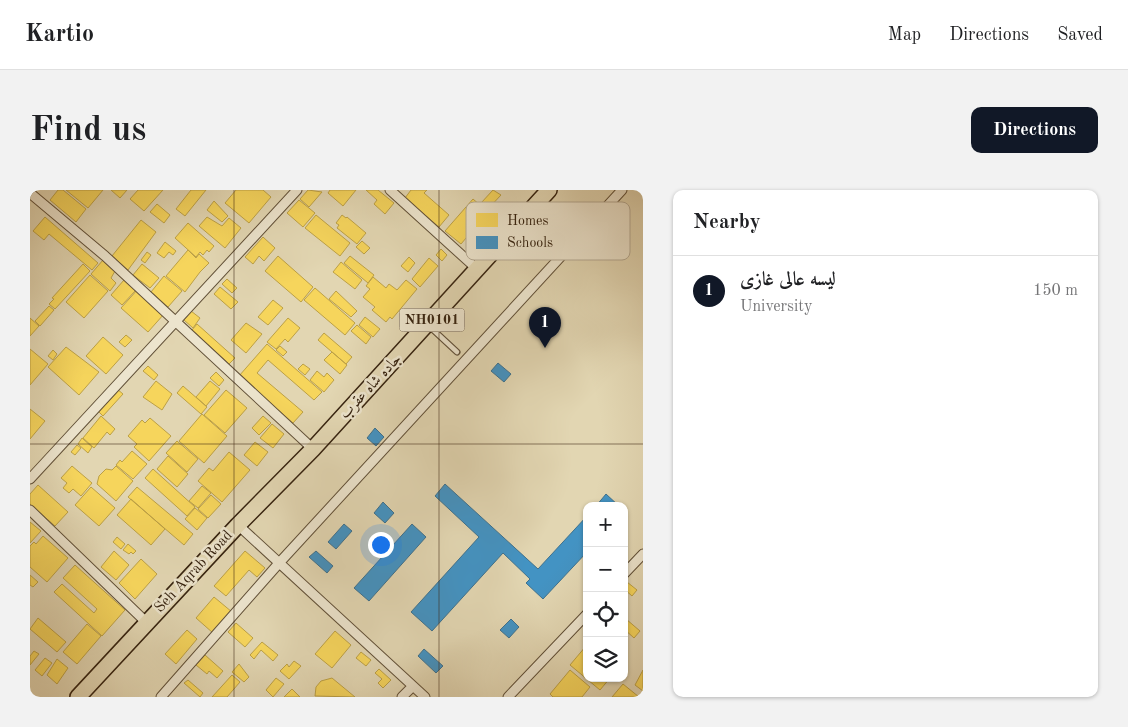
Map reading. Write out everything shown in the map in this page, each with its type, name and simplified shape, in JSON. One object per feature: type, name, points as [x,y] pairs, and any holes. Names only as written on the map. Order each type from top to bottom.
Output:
[{"type":"highway","name":"جاده شاه عقرب","points":[[538,202],[549,190]]},
{"type":"highway","name":"جاده شاه عقرب","points":[[313,449],[485,260]]},
{"type":"highway","name":"Seh Aqrab Road","points":[[78,697],[146,622],[313,449]]},
{"type":"street","points":[[30,479],[297,190]]},
{"type":"street","points":[[390,190],[466,259]]},
{"type":"street","points":[[611,202],[622,190]]},
{"type":"street","points":[[30,193],[105,256],[176,320],[313,449]]},
{"type":"street","points":[[467,260],[477,269]]},
{"type":"street","points":[[161,697],[280,562],[558,260]]},
{"type":"street","points":[[30,510],[146,622]]},
{"type":"street","points":[[238,525],[425,697]]},
{"type":"street","points":[[628,570],[643,554]]},
{"type":"street","points":[[508,697],[583,618]]},
{"type":"street","points":[[402,697],[413,686]]},
{"type":"lane","points":[[428,325],[457,352]]},
{"type":"building: Homes","points":[[58,190],[63,190],[86,209],[76,222],[50,200]]},
{"type":"building: Homes","points":[[66,190],[103,190],[88,208]]},
{"type":"building: Homes","points":[[111,190],[127,190],[120,198]]},
{"type":"building: Homes","points":[[138,190],[163,190],[144,211],[130,199]]},
{"type":"building: Homes","points":[[191,190],[206,190],[185,216],[176,209]]},
{"type":"building: Homes","points":[[236,190],[263,190],[271,197],[249,223],[225,203]]},
{"type":"building: Homes","points":[[308,190],[322,192],[309,207],[300,199]]},
{"type":"building: Homes","points":[[330,190],[356,190],[343,206],[328,193]]},
{"type":"building: Homes","points":[[366,190],[378,190],[394,203],[385,214],[374,204],[377,200]]},
{"type":"building: Homes","points":[[411,190],[427,190],[424,193],[449,215],[439,227],[405,198]]},
{"type":"building: Homes","points":[[493,190],[501,195],[494,202],[482,202]]},
{"type":"building: Homes","points":[[299,200],[315,213],[303,227],[287,213]]},
{"type":"building: Homes","points":[[214,201],[228,216],[222,222],[207,210]]},
{"type":"building: Homes","points":[[157,204],[170,215],[164,223],[150,212]]},
{"type":"building: Homes","points":[[466,207],[466,238],[461,244],[445,231]]},
{"type":"building: Homes","points":[[316,215],[350,243],[340,256],[305,228]]},
{"type":"building: Homes","points":[[342,215],[366,233],[357,244],[337,228],[339,225],[336,223]]},
{"type":"building: Homes","points":[[45,217],[98,263],[92,270],[49,234],[44,240],[33,231]]},
{"type":"building: Homes","points":[[207,217],[222,226],[229,218],[241,228],[225,248],[199,226]]},
{"type":"building: Homes","points":[[141,220],[156,232],[128,270],[112,256]]},
{"type":"building: Homes","points":[[188,223],[214,246],[209,252],[207,250],[203,255],[200,252],[196,257],[175,238]]},
{"type":"building: Homes","points":[[263,237],[275,248],[264,261],[259,256],[253,264],[245,257]]},
{"type":"building: Homes","points":[[362,241],[370,248],[364,254],[356,247]]},
{"type":"building: Homes","points":[[165,242],[176,251],[173,255],[169,252],[164,258],[157,253]]},
{"type":"building: Homes","points":[[441,249],[447,255],[442,261],[436,255]]},
{"type":"building: Homes","points":[[188,250],[196,258],[199,254],[209,263],[185,292],[166,276]]},
{"type":"building: Homes","points":[[147,252],[151,255],[145,263],[141,260]]},
{"type":"building: Homes","points":[[278,256],[313,287],[301,302],[265,271]]},
{"type":"building: Homes","points":[[350,256],[374,275],[368,283],[344,263]]},
{"type":"building: Homes","points":[[409,257],[415,263],[408,272],[401,266]]},
{"type":"building: Homes","points":[[429,258],[438,266],[420,287],[412,279]]},
{"type":"building: Homes","points":[[103,260],[115,271],[111,278],[116,283],[110,291],[91,274]]},
{"type":"building: Homes","points":[[341,262],[362,280],[355,289],[333,272]]},
{"type":"building: Homes","points":[[83,264],[90,271],[55,309],[49,304],[54,299],[52,298]]},
{"type":"building: Homes","points":[[142,264],[159,278],[150,288],[133,275]]},
{"type":"building: Homes","points":[[90,275],[108,291],[84,318],[66,302]]},
{"type":"building: Homes","points":[[164,276],[182,291],[168,307],[151,292]]},
{"type":"building: Homes","points":[[373,277],[386,288],[389,284],[397,290],[406,280],[417,289],[392,319],[390,317],[386,322],[372,310],[375,307],[363,297],[370,289],[366,286]]},
{"type":"building: Homes","points":[[227,279],[237,288],[232,293],[222,284]]},
{"type":"building: Homes","points":[[124,280],[136,290],[122,305],[111,295]]},
{"type":"building: Homes","points":[[220,287],[238,302],[231,309],[214,294]]},
{"type":"building: Homes","points":[[315,288],[355,323],[345,335],[304,300]]},
{"type":"building: Homes","points":[[138,289],[164,314],[148,332],[121,308]]},
{"type":"building: Homes","points":[[336,291],[357,311],[351,317],[329,299]]},
{"type":"building: Homes","points":[[273,300],[283,308],[268,325],[258,317]]},
{"type":"building: Homes","points":[[49,306],[54,310],[40,326],[35,321]]},
{"type":"building: Homes","points":[[191,311],[200,318],[193,328],[184,320]]},
{"type":"building: Homes","points":[[365,317],[380,329],[373,337],[359,325]]},
{"type":"building: Homes","points":[[30,318],[39,326],[30,336]]},
{"type":"building: Homes","points":[[288,318],[300,328],[288,342],[285,339],[276,349],[267,342]]},
{"type":"building: Homes","points":[[246,323],[262,334],[246,353],[231,340]]},
{"type":"building: Homes","points":[[197,324],[235,358],[229,364],[192,330]]},
{"type":"building: Homes","points":[[357,325],[371,337],[366,344],[351,331]]},
{"type":"building: Homes","points":[[324,333],[352,357],[346,364],[318,340]]},
{"type":"building: Homes","points":[[126,335],[132,340],[125,347],[119,342]]},
{"type":"building: Homes","points":[[103,337],[123,355],[106,374],[86,356]]},
{"type":"building: Homes","points":[[267,344],[322,392],[314,400],[268,360],[257,373],[303,412],[293,423],[239,376]]},
{"type":"building: Homes","points":[[280,346],[287,352],[283,356],[276,350]]},
{"type":"building: Homes","points":[[66,347],[99,372],[79,395],[48,367]]},
{"type":"building: Homes","points":[[30,349],[48,364],[30,385]]},
{"type":"building: Homes","points":[[53,350],[57,354],[53,360],[48,356]]},
{"type":"building: Homes","points":[[332,352],[347,365],[340,374],[324,360]]},
{"type":"building: Homes","points":[[303,364],[310,369],[305,375],[298,369]]},
{"type":"building: Homes","points":[[148,366],[158,375],[154,380],[143,371]]},
{"type":"building: Homes","points":[[317,371],[324,377],[327,373],[334,380],[324,392],[310,380]]},
{"type":"building: Homes","points":[[216,372],[224,380],[219,386],[210,378]]},
{"type":"building: Homes","points":[[156,381],[172,394],[162,410],[143,397]]},
{"type":"building: Homes","points":[[210,381],[220,389],[206,406],[196,397]]},
{"type":"building: Homes","points":[[183,386],[207,407],[201,414],[177,393]]},
{"type":"building: Homes","points":[[117,389],[123,394],[103,416],[98,411]]},
{"type":"building: Homes","points":[[226,390],[247,408],[225,433],[204,415]]},
{"type":"building: Homes","points":[[30,409],[45,421],[30,439]]},
{"type":"building: Homes","points":[[202,414],[227,436],[204,463],[179,441]]},
{"type":"building: Homes","points":[[101,416],[115,429],[110,435],[107,432],[94,448],[83,438]]},
{"type":"building: Homes","points":[[263,416],[271,423],[259,435],[252,428]]},
{"type":"building: Homes","points":[[150,418],[171,436],[149,461],[134,447],[137,444],[128,436],[142,420],[145,423]]},
{"type":"building: Homes","points":[[272,424],[284,434],[273,448],[260,438]]},
{"type":"building: Homes","points":[[82,438],[92,447],[88,453],[78,444]]},
{"type":"building: Homes","points":[[177,441],[198,459],[187,472],[166,453]]},
{"type":"building: Homes","points":[[255,442],[268,452],[257,466],[244,455]]},
{"type":"building: Homes","points":[[77,445],[81,448],[75,455],[71,452]]},
{"type":"building: Homes","points":[[132,451],[147,464],[133,479],[116,465],[120,460],[122,462]]},
{"type":"building: Homes","points":[[229,452],[250,470],[222,502],[198,481],[209,468],[213,471]]},
{"type":"building: Homes","points":[[168,456],[188,474],[177,487],[157,469]]},
{"type":"building: Homes","points":[[72,466],[92,483],[81,496],[73,489],[69,493],[63,488],[67,483],[61,478]]},
{"type":"building: Homes","points":[[116,466],[133,481],[116,501],[97,484],[99,476],[106,469],[112,470]]},
{"type":"building: Homes","points":[[153,469],[195,507],[187,516],[145,478]]},
{"type":"building: Homes","points":[[38,485],[68,512],[55,526],[30,504],[30,494]]},
{"type":"building: Homes","points":[[202,486],[211,493],[198,508],[189,501]]},
{"type":"building: Homes","points":[[91,487],[115,508],[99,526],[75,505]]},
{"type":"building: Homes","points":[[137,487],[193,534],[184,545],[128,497]]},
{"type":"building: Homes","points":[[211,495],[221,504],[208,518],[198,509]]},
{"type":"building: Homes","points":[[131,499],[165,529],[151,545],[117,515]]},
{"type":"building: Homes","points":[[195,508],[207,518],[197,530],[185,519]]},
{"type":"building: Homes","points":[[30,522],[41,531],[30,543]]},
{"type":"building: Homes","points":[[43,536],[68,558],[47,582],[30,567],[30,546],[34,542],[36,544]]},
{"type":"building: Homes","points":[[117,537],[125,544],[121,549],[113,542]]},
{"type":"building: Homes","points":[[128,544],[136,551],[133,554],[123,550]]},
{"type":"building: Homes","points":[[114,551],[129,565],[116,580],[101,567]]},
{"type":"building: Homes","points":[[245,551],[265,568],[257,577],[249,570],[226,596],[214,586]]},
{"type":"building: Homes","points":[[141,559],[157,574],[135,599],[119,583]]},
{"type":"building: Homes","points":[[75,565],[125,610],[102,636],[54,592],[62,584],[94,613],[97,609],[63,578]]},
{"type":"building: Homes","points":[[30,575],[38,582],[33,587],[30,585]]},
{"type":"building: Homes","points":[[628,583],[637,590],[632,596],[628,592]]},
{"type":"building: Homes","points":[[214,597],[232,612],[213,633],[196,618]]},
{"type":"building: Homes","points":[[38,618],[66,642],[57,652],[30,629]]},
{"type":"building: Homes","points":[[628,621],[640,631],[634,638],[628,633]]},
{"type":"building: Homes","points":[[236,623],[253,638],[245,647],[228,632]]},
{"type":"building: Homes","points":[[87,624],[101,636],[77,664],[63,652]]},
{"type":"building: Homes","points":[[187,630],[197,639],[176,664],[165,654]]},
{"type":"building: Homes","points":[[335,631],[351,645],[332,668],[315,654]]},
{"type":"building: Homes","points":[[262,642],[278,655],[273,661],[261,650],[254,659],[250,655]]},
{"type":"building: Homes","points":[[583,650],[583,676],[570,665]]},
{"type":"building: Homes","points":[[34,651],[39,654],[30,665],[30,656]]},
{"type":"building: Homes","points":[[361,652],[371,660],[366,666],[356,658]]},
{"type":"building: Homes","points":[[205,655],[223,671],[217,678],[209,671],[207,674],[196,665]]},
{"type":"building: Homes","points":[[45,658],[52,663],[42,676],[35,670]]},
{"type":"building: Homes","points":[[57,659],[68,668],[57,684],[47,675]]},
{"type":"building: Homes","points":[[294,661],[301,666],[289,679],[280,671],[287,664],[289,667]]},
{"type":"building: Homes","points":[[239,664],[249,677],[244,682],[232,672]]},
{"type":"building: Homes","points":[[379,669],[391,680],[383,688],[378,683],[382,679],[375,673]]},
{"type":"building: Homes","points":[[570,670],[590,687],[582,697],[553,697],[550,694]]},
{"type":"building: Homes","points":[[643,670],[643,691],[635,685]]},
{"type":"building: Homes","points":[[232,675],[240,682],[227,697],[212,697]]},
{"type":"building: Homes","points":[[276,678],[284,684],[273,697],[266,690]]},
{"type":"building: Homes","points":[[332,678],[355,697],[315,696],[316,687],[321,681]]},
{"type":"building: Homes","points":[[188,680],[203,693],[200,697],[184,683]]},
{"type":"building: Homes","points":[[590,682],[607,682],[600,690]]},
{"type":"building: Homes","points":[[623,684],[639,697],[612,697]]},
{"type":"building: Homes","points":[[292,689],[300,697],[284,697]]},
{"type":"building: Schools","points":[[498,363],[511,374],[504,382],[491,371]]},
{"type":"building: Schools","points":[[375,428],[384,437],[376,446],[367,438]]},
{"type":"building: Schools","points":[[445,484],[538,569],[583,520],[583,556],[543,599],[526,583],[530,579],[503,553],[432,631],[411,612],[479,537],[435,496]]},
{"type":"building: Schools","points":[[606,494],[615,502],[599,502]]},
{"type":"building: Schools","points":[[383,502],[394,513],[385,523],[374,513]]},
{"type":"building: Schools","points":[[344,524],[352,531],[336,549],[328,542]]},
{"type":"building: Schools","points":[[412,524],[426,537],[369,601],[354,588]]},
{"type":"building: Schools","points":[[316,551],[333,566],[327,573],[309,557]]},
{"type":"building: Schools","points":[[511,619],[519,627],[509,638],[500,630]]},
{"type":"building: Schools","points":[[424,649],[443,666],[436,673],[418,656]]},
{"type":"place","name":"لیسه عالی غازی","points":[[545,348]]}]
